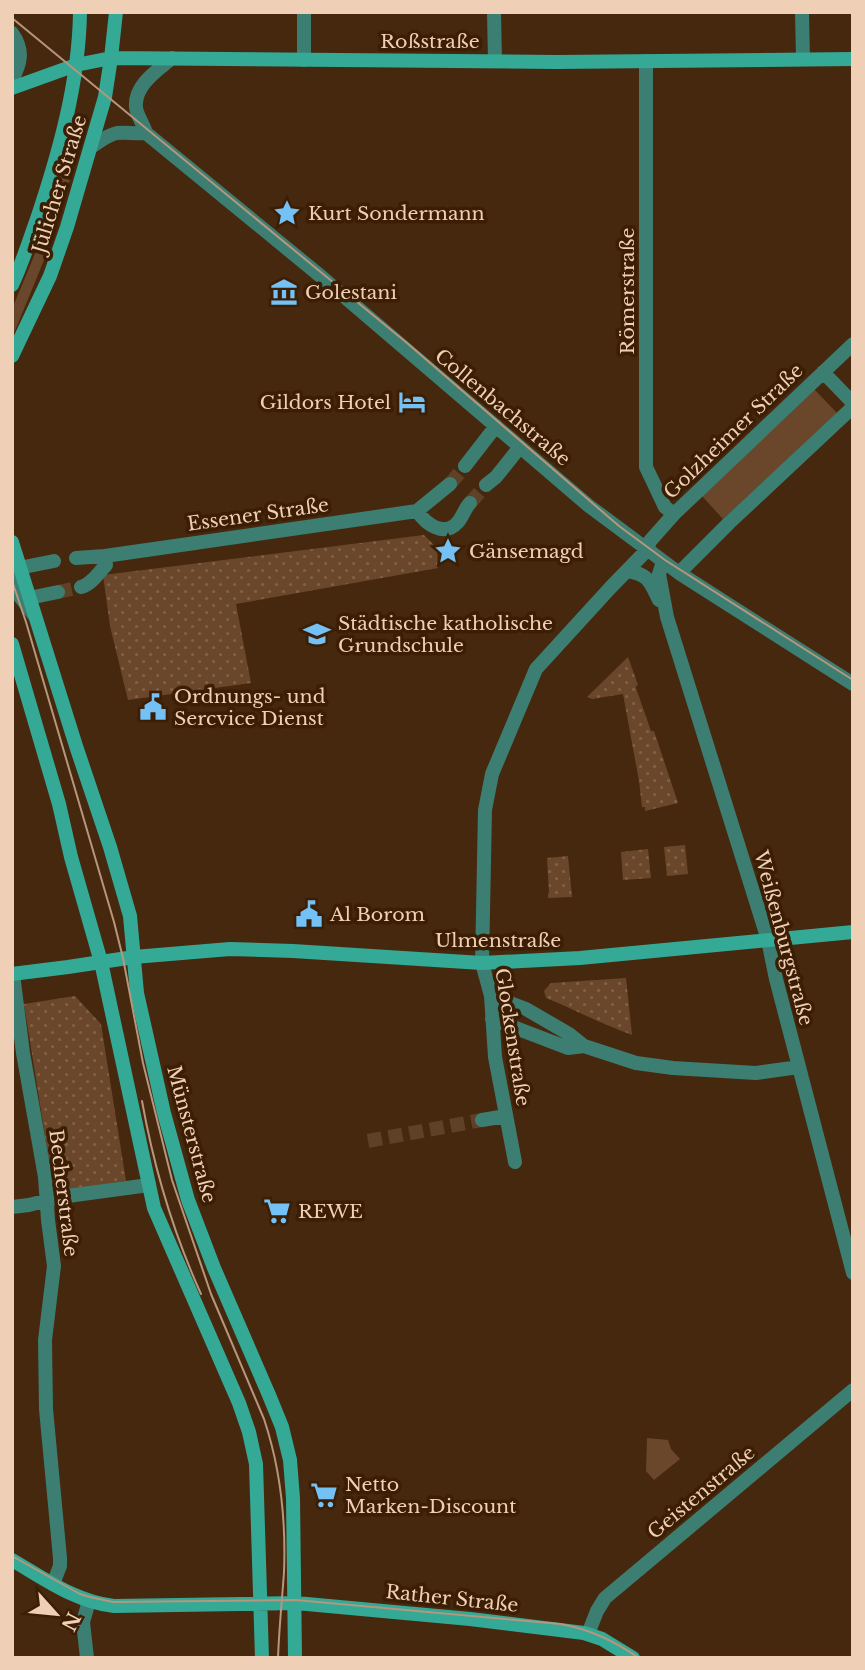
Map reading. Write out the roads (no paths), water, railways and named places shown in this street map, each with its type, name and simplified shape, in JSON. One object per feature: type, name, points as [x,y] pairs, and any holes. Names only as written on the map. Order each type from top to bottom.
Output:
[{"type":"main road","name":"Jülicher Straße","points":[[12,285],[49,182],[71,96],[80,12]]},
{"type":"main road","name":"Jülicher Straße","points":[[12,356],[50,276],[67,227],[105,97],[116,12]]},
{"type":"main road","name":"Roßstraße","points":[[12,88],[76,65],[111,58],[495,61],[853,58]]},
{"type":"main road","name":"Münsterstraße","points":[[12,542],[16,572],[37,619],[130,916],[137,992],[164,1113],[188,1200],[214,1268],[270,1395],[286,1443],[292,1476],[295,1658]]},
{"type":"main road","points":[[12,644],[59,804],[101,962],[154,1208],[249,1432],[256,1464],[262,1658]]},
{"type":"main road","name":"Ulmenstraße","points":[[13,974],[134,957],[230,949],[482,963],[580,958],[853,932]]},
{"type":"main road","name":"Rather Straße","points":[[12,1560],[89,1601],[114,1606],[296,1603],[484,1620],[588,1634],[602,1639],[633,1658]]},
{"type":"street","points":[[304,12],[304,60]]},
{"type":"street","points":[[494,12],[495,61]]},
{"type":"street","points":[[802,12],[803,59]]},
{"type":"street","points":[[12,33],[21,53],[20,65],[12,80]]},
{"type":"street","points":[[91,147],[118,133],[146,133],[135,106],[138,96],[148,79],[172,58]]},
{"type":"street","name":"Römerstraße","points":[[646,61],[646,467],[665,507],[674,514]]},
{"type":"street","name":"Collenbachstraße","points":[[146,133],[318,274],[589,506],[679,573],[853,684]]},
{"type":"street","name":"Golzheimer Straße","points":[[647,550],[650,541],[674,514],[853,344]]},
{"type":"street","points":[[679,573],[853,405],[823,372]]},
{"type":"street","points":[[465,466],[496,426]]},
{"type":"street","points":[[486,485],[496,477],[520,447]]},
{"type":"street","points":[[450,484],[417,511],[425,523],[436,528],[450,528],[457,523],[470,503]]},
{"type":"street","name":"Essener Straße","points":[[76,558],[417,511]]},
{"type":"street","name":"Glockenstraße","points":[[514,1162],[495,1057],[491,996],[482,963],[485,810],[492,774],[536,669],[647,550]]},
{"type":"street","points":[[81,587],[92,581],[106,565],[105,556]]},
{"type":"street","points":[[16,572],[54,561]]},
{"type":"street","name":"Weißenburgstraße","points":[[663,562],[659,574],[667,617],[768,940],[853,1273]]},
{"type":"street","name":"Münsterstraße","points":[[16,572],[19,594],[37,619]]},
{"type":"street","name":"Weißenburgstraße","points":[[627,572],[640,573],[647,579],[667,617]]},
{"type":"street","points":[[29,598],[58,592]]},
{"type":"street","name":"Becherstraße","points":[[13,974],[23,1054],[45,1178],[54,1266],[45,1340],[46,1409],[60,1566],[53,1584]]},
{"type":"street","points":[[491,996],[526,1009],[569,1034],[583,1046],[636,1063],[756,1073],[799,1067]]},
{"type":"street","points":[[492,1019],[568,1048],[583,1046]]},
{"type":"street","points":[[482,1121],[506,1116]]},
{"type":"street","points":[[12,1207],[60,1197],[149,1185]]},
{"type":"street","name":"Geistenstraße","points":[[588,1634],[597,1611],[606,1598],[853,1390]]},
{"type":"street","points":[[87,1658],[83,1622],[89,1601]]},
{"type":"tunnel","points":[[450,484],[465,466]]},
{"type":"tunnel","points":[[470,503],[486,485]]},
{"type":"tunnel","points":[[58,592],[81,587]]},
{"type":"tunnel","points":[[368,1141],[482,1120]]},
{"type":"tram line","points":[[12,18],[407,343],[619,526],[665,560],[853,680]]},
{"type":"tram line","points":[[12,581],[114,922],[143,1063],[172,1180],[211,1294],[270,1437],[281,1494],[284,1533],[278,1658]]},
{"type":"tram line","points":[[142,1101],[152,1151],[166,1199],[201,1294]]},
{"type":"tram line","points":[[12,1556],[80,1594],[113,1602],[296,1600],[560,1624],[601,1636],[639,1658]]},
{"type":"place","name":"Kurt Sondermann","points":[[287,213]]},
{"type":"place","name":"Golestani","points":[[284,292]]},
{"type":"place","name":"Gildors Hotel","points":[[412,402]]},
{"type":"place","name":"Gänsemagd","points":[[448,551]]},
{"type":"place","name":"Städtische katholische Grundschule","points":[[317,634]]},
{"type":"place","name":"Ordnungs- und Sercvice Dienst","points":[[153,707]]},
{"type":"place","name":"Al Borom","points":[[309,914]]},
{"type":"place","name":"REWE","points":[[277,1211]]},
{"type":"place","name":"Netto Marken-Discount","points":[[324,1495]]}]
